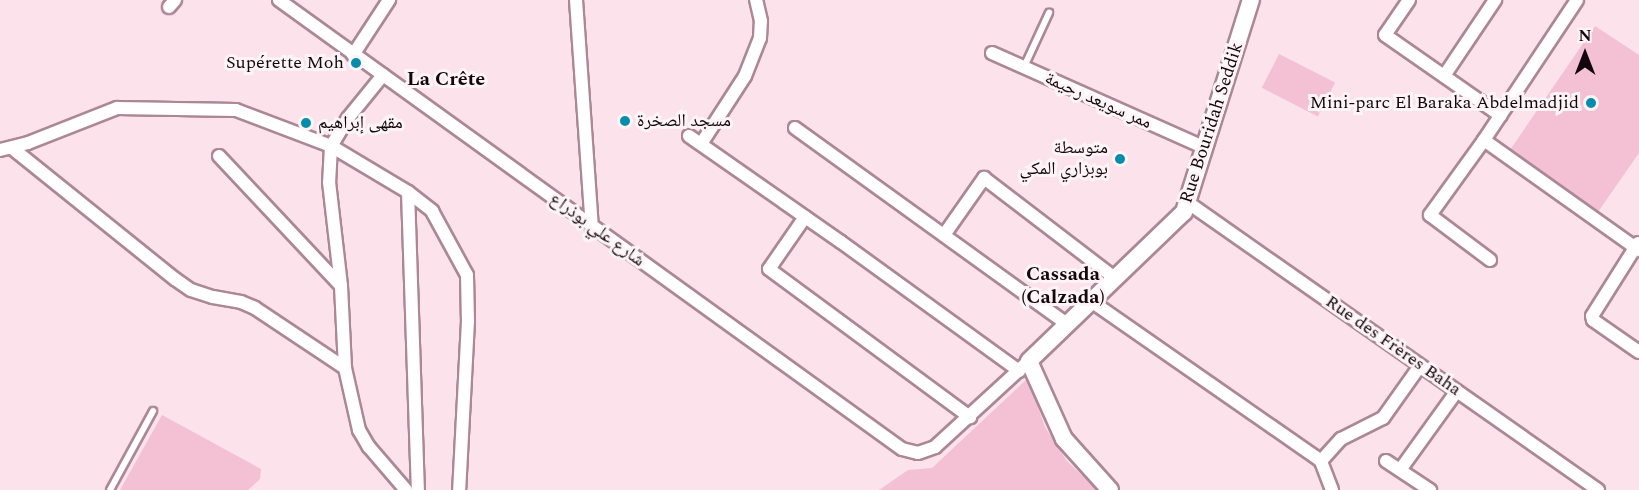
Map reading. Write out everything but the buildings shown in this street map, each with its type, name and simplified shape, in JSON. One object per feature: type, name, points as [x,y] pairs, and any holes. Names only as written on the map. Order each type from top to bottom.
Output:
[{"type":"main road","name":"Rue Bouridah Seddik","points":[[1024,366],[1184,212],[1251,0]]},
{"type":"main road","points":[[1024,366],[1064,439],[1110,490]]},
{"type":"street","name":"شارع علي بوذراع","points":[[279,0],[889,442],[904,450],[918,453]]},
{"type":"street","points":[[353,55],[389,0]]},
{"type":"street","points":[[576,0],[592,227]]},
{"type":"street","points":[[701,144],[745,76],[760,38],[761,21],[756,0]]},
{"type":"street","points":[[1409,0],[1385,35],[1501,116]]},
{"type":"street","points":[[1444,76],[1495,0]]},
{"type":"street","points":[[1490,260],[1430,216],[1501,116],[1577,0]]},
{"type":"street","name":"ممر سويعد رحيمة","points":[[992,53],[1205,148]]},
{"type":"street","points":[[383,75],[348,118],[331,146],[329,182],[341,286],[345,368],[359,430],[369,447],[406,490]]},
{"type":"street","points":[[6,149],[104,111],[131,107],[236,110],[331,146],[408,192],[432,211],[467,275],[468,321],[459,490]]},
{"type":"street","points":[[795,128],[1067,324]]},
{"type":"street","points":[[689,136],[1024,366]]},
{"type":"street","points":[[1484,140],[1638,247],[1592,316],[1593,320],[1639,352]]},
{"type":"street","points":[[6,149],[191,290],[241,302],[255,308],[345,368]]},
{"type":"street","points":[[219,156],[341,286]]},
{"type":"street","points":[[944,235],[984,178],[1115,278]]},
{"type":"street","points":[[408,192],[418,490]]},
{"type":"street","name":"Rue des Frères Baha","points":[[1187,202],[1598,490]]},
{"type":"street","points":[[805,217],[769,269],[970,417]]},
{"type":"street","points":[[1091,301],[1321,460],[1332,490]]},
{"type":"street","name":"Rue Bouridah Seddik","points":[[918,453],[932,449],[1024,366]]},
{"type":"street","points":[[1321,460],[1341,439],[1383,418],[1420,366]]},
{"type":"street","points":[[1400,470],[1457,391]]},
{"type":"street","points":[[1386,461],[1426,489]]},
{"type":"lane","points":[[1024,68],[1049,13]]},
{"type":"lane","points":[[110,490],[153,411]]},
{"type":"shaded area","name":"Mini-parc El Baraka Abdelmadjid","points":[[1595,26],[1639,55],[1639,153],[1598,212],[1510,150]]},
{"type":"shaded area","points":[[1279,54],[1335,83],[1318,116],[1262,88]]},
{"type":"shaded area","points":[[1028,378],[1045,427],[1067,461],[1097,490],[879,490],[908,470],[932,468]]},
{"type":"shaded area","points":[[162,415],[261,469],[260,479],[248,490],[120,490]]},
{"type":"place","name":"Supérette Moh","points":[[356,63]]},
{"type":"place","name":"Mini-parc El Baraka Abdelmadjid","points":[[1591,103]]},
{"type":"place","name":"مسجد الصخرة","points":[[625,121]]},
{"type":"place","name":"مقهى إبراهيم","points":[[306,123]]},
{"type":"place","name":"متوسطة بوبزاري المكي","points":[[1120,159]]},
{"type":"district","name":"La Crête","points":[[446,79]]},
{"type":"district","name":"Cassada (Calzada)","points":[[1063,286]]}]
